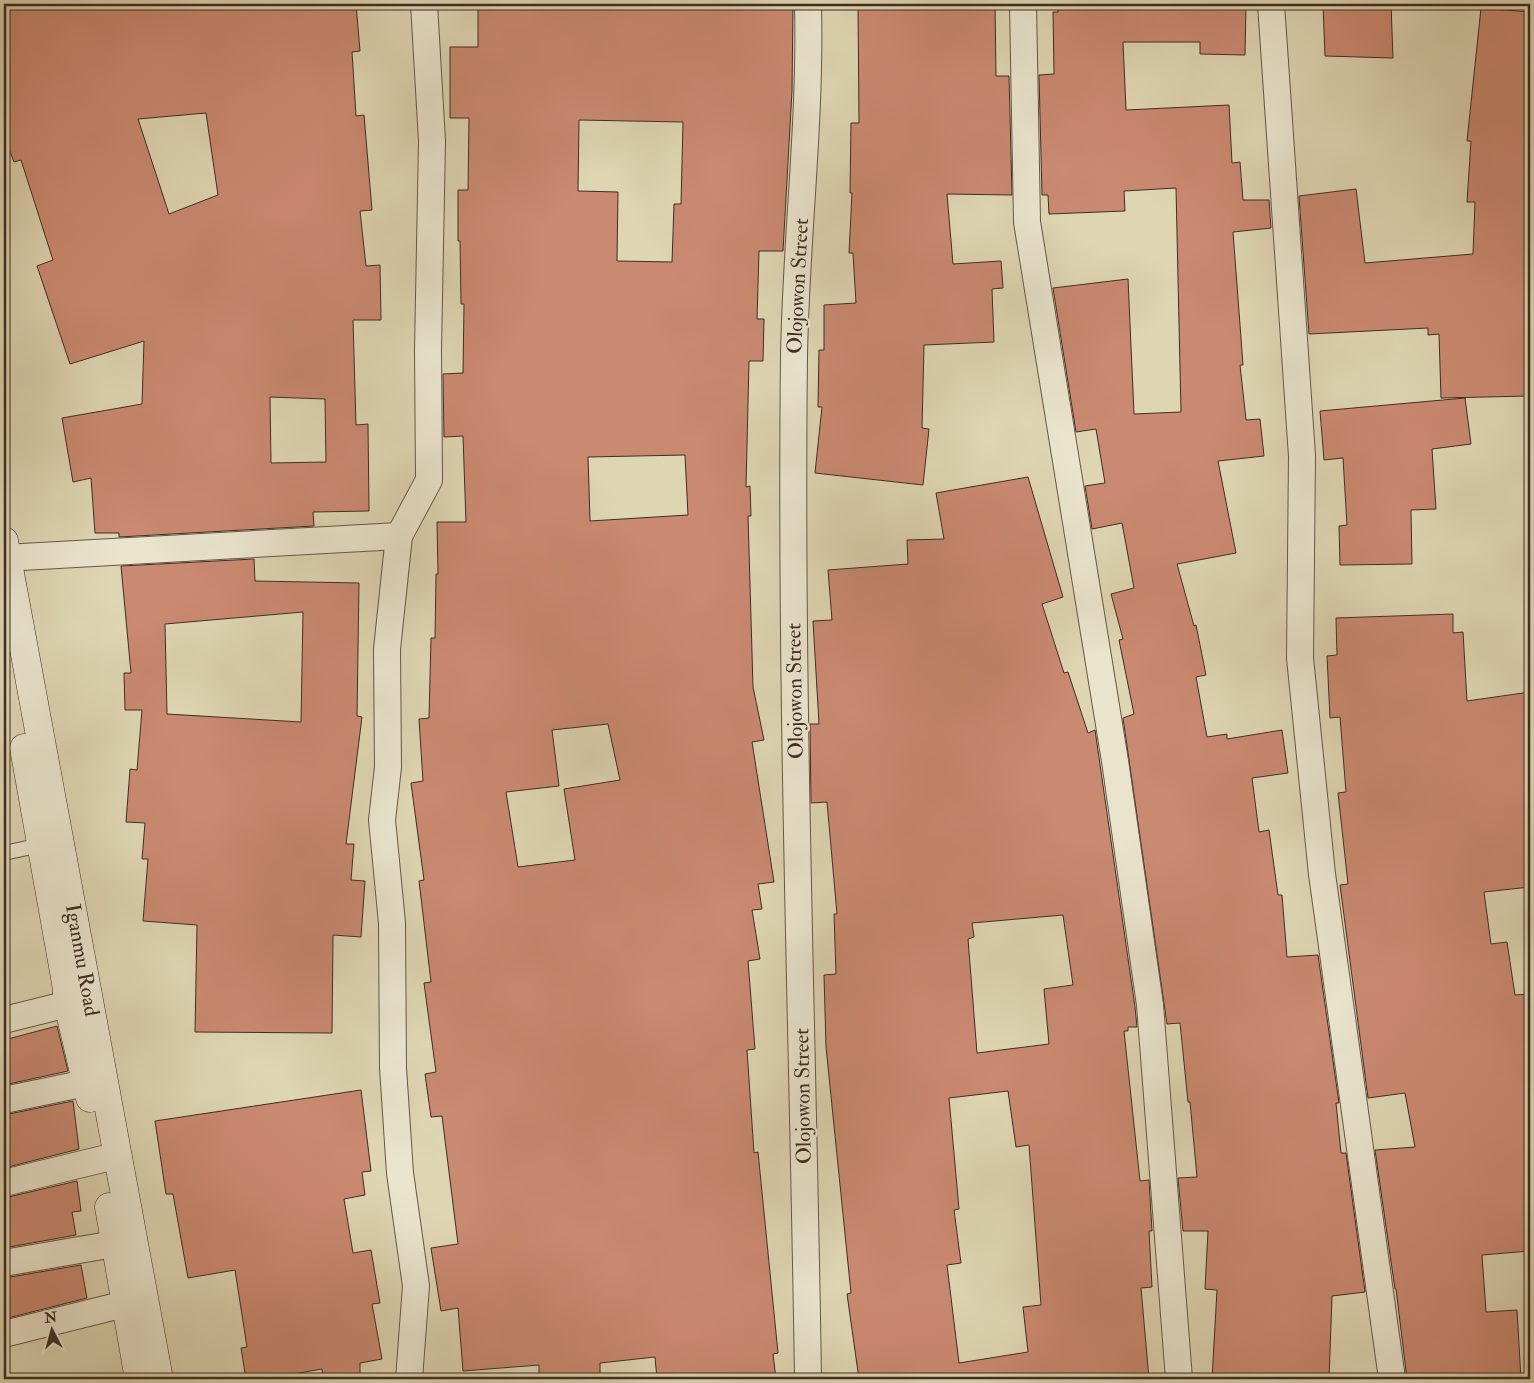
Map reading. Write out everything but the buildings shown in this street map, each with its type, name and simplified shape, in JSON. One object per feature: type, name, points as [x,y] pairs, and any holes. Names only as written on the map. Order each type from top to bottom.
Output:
[{"type":"main road","name":"Iganmu Road","points":[[5,552],[158,1379]]},
{"type":"main road","name":"Iganmu Road","points":[[4,638],[66,983],[68,1004],[103,1159],[114,1244],[139,1379]]},
{"type":"street","points":[[409,1379],[416,1286],[400,1173],[394,1068],[392,923],[382,820],[388,767],[387,649],[399,536],[429,480],[428,350],[432,141],[424,4]]},
{"type":"street","name":"Olojowon Street","points":[[808,4],[809,61],[794,352],[794,549],[808,1379]]},
{"type":"street","points":[[1023,4],[1027,222],[1115,761],[1150,1005],[1179,1379]]},
{"type":"street","points":[[1271,4],[1302,456],[1300,658],[1322,874],[1392,1379]]},
{"type":"street","points":[[5,552],[399,536]]},
{"type":"street","points":[[4,1020],[68,1004]]},
{"type":"street","points":[[4,1100],[86,1082]]},
{"type":"street","points":[[4,1183],[103,1159]]},
{"type":"street","points":[[4,1263],[114,1244]]},
{"type":"street","points":[[4,1334],[125,1304]]},
{"type":"lane","points":[[4,853],[41,845]]}]
